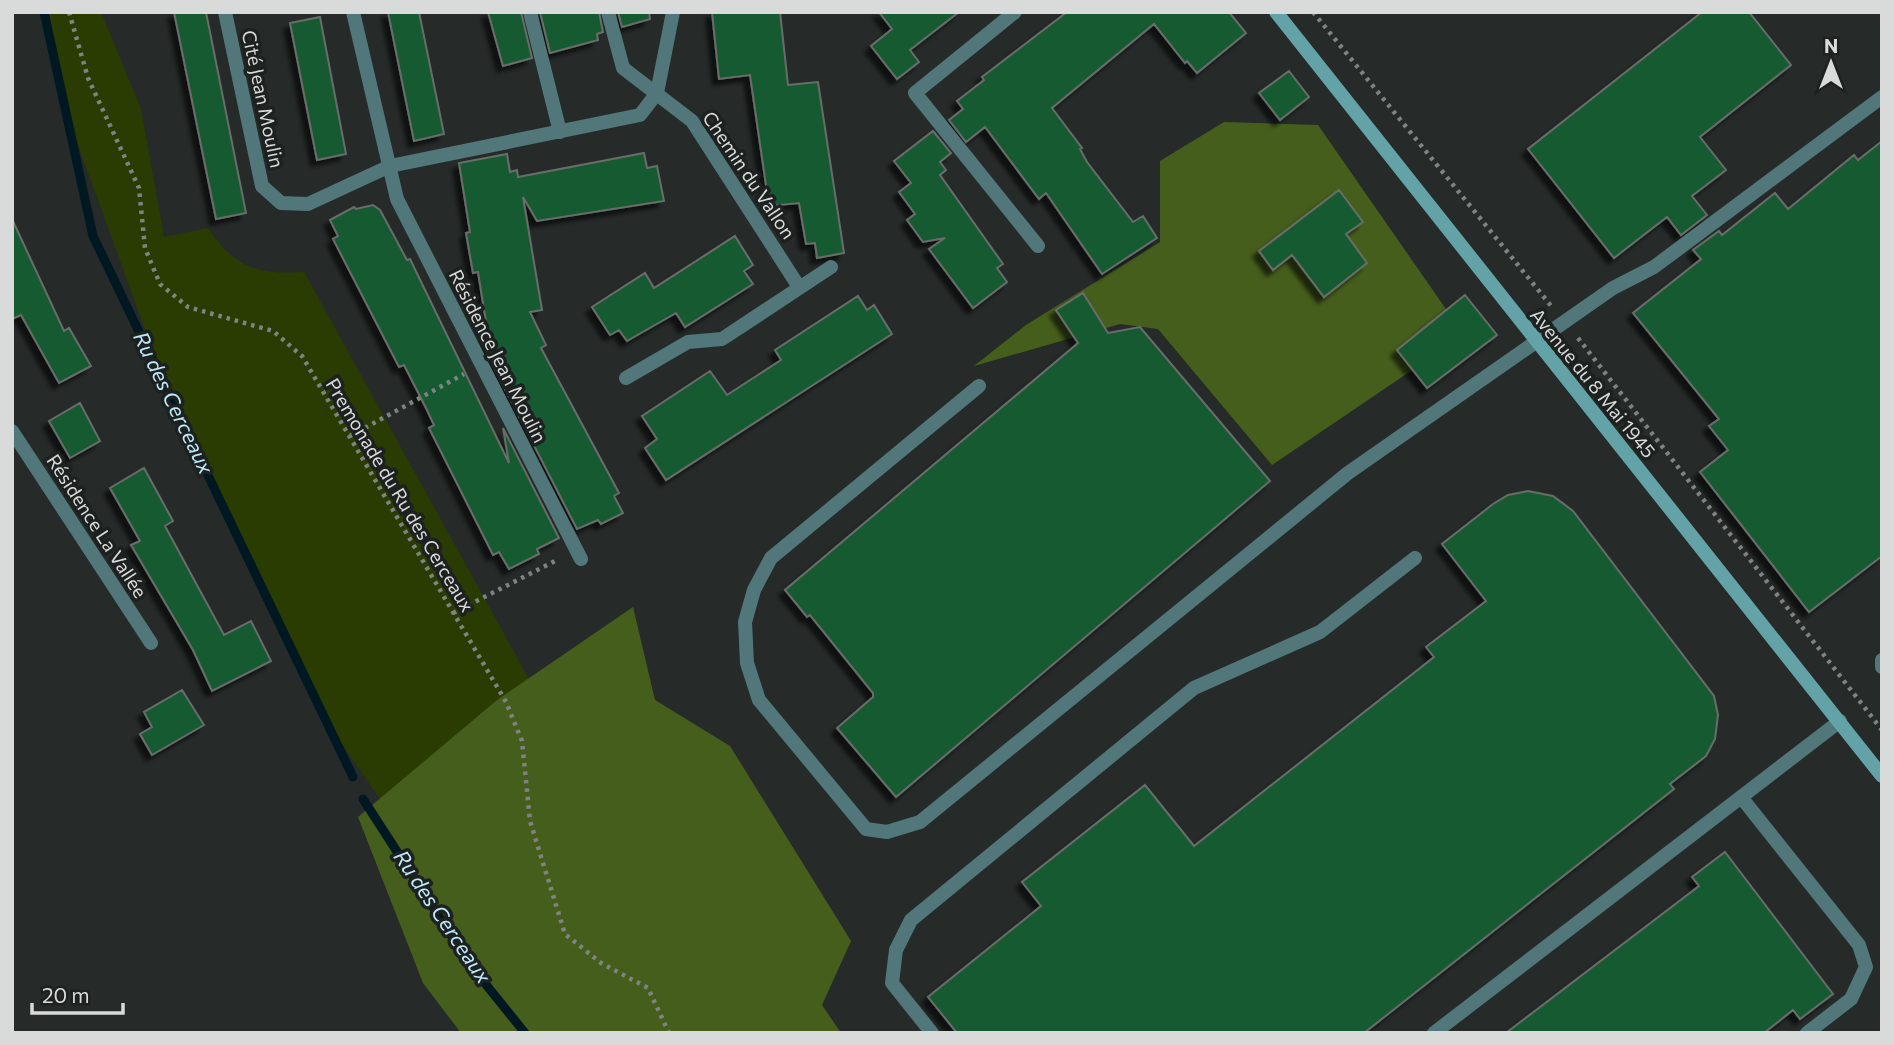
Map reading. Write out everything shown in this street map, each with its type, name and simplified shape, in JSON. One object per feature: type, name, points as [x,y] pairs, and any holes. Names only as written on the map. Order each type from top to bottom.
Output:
[{"type":"street","name":"Cité Jean Moulin","points":[[225,12],[262,186],[281,203],[307,204],[390,166]]},
{"type":"street","points":[[354,12],[390,166],[640,116],[657,93],[673,12]]},
{"type":"street","points":[[530,12],[560,132]]},
{"type":"street","name":"Chemin du Vallon","points":[[608,12],[623,68],[692,121],[799,287]]},
{"type":"street","points":[[1015,12],[915,93],[1038,246]]},
{"type":"street","name":"Avenue du 8 Mai 1945","points":[[1276,12],[1535,342],[1882,776]]},
{"type":"street","points":[[979,386],[771,558],[754,590],[745,622],[747,663],[759,700],[866,829],[887,832],[920,822],[1348,473],[1614,288],[1654,267],[1882,97]]},
{"type":"street","name":"Résidence Jean Moulin","points":[[390,166],[397,199],[579,554]]},
{"type":"street","points":[[626,378],[688,342],[722,339],[831,267]]},
{"type":"street","name":"Résidence La Vallée","points":[[12,431],[150,643]]},
{"type":"street","points":[[932,1033],[892,983],[896,950],[911,920],[1194,688],[1320,632],[1415,558]]},
{"type":"street","points":[[1882,660],[1882,667]]},
{"type":"street","points":[[1434,1033],[1840,721]]},
{"type":"street","points":[[1741,797],[1859,945],[1866,967],[1851,999],[1807,1033]]},
{"type":"path","name":"Premonade du Ru des Cerceaux","points":[[69,12],[88,78],[139,188],[145,248],[160,284],[188,307],[273,331],[302,356],[506,702],[522,741],[530,821],[565,934],[601,963],[648,988],[669,1033]]},
{"type":"path","name":"Avenue du 8 Mai 1945","points":[[1313,12],[1602,367],[1882,730]]},
{"type":"path","points":[[351,436],[480,365]]},
{"type":"path","points":[[453,613],[579,554]]},
{"type":"green space","points":[[43,12],[101,12],[141,109],[164,237],[208,228],[228,252],[248,266],[273,272],[304,272],[529,679],[497,700],[380,799],[315,705],[180,426],[73,131]]},
{"type":"green space","points":[[1224,122],[1318,125],[1464,335],[1272,465],[1158,329],[1120,324],[974,366],[1026,325],[1160,242],[1160,161]]},
{"type":"green space","points":[[633,607],[655,700],[730,746],[851,941],[822,1005],[841,1033],[461,1033],[423,983],[358,817],[497,700]]},
{"type":"building","points":[[174,12],[206,12],[246,213],[216,219]]},
{"type":"building","points":[[388,12],[419,12],[444,134],[414,141]]},
{"type":"building","points":[[488,12],[521,12],[532,58],[503,66]]},
{"type":"building","points":[[540,12],[599,12],[603,32],[597,34],[598,40],[550,53]]},
{"type":"building","points":[[618,12],[649,12],[650,19],[622,27]]},
{"type":"building","points":[[712,12],[780,12],[788,85],[818,82],[844,253],[817,258],[815,243],[806,244],[799,203],[769,206],[750,75],[719,79]]},
{"type":"building","points":[[879,12],[959,12],[910,50],[919,62],[897,79],[871,46],[892,29]]},
{"type":"building","points":[[1067,12],[1229,12],[1246,33],[1197,73],[1187,61],[1185,63],[1154,24],[1052,108],[1082,148],[1080,149],[1087,162],[1133,222],[1143,216],[1157,238],[1102,274],[1046,193],[1039,199],[985,127],[966,142],[949,120],[963,109],[957,101],[984,80],[982,77]]},
{"type":"building","points":[[1702,12],[1749,12],[1791,65],[1700,137],[1726,170],[1692,196],[1707,215],[1681,235],[1667,217],[1614,258],[1528,149]]},
{"type":"building","points":[[320,17],[346,154],[317,160],[290,23]]},
{"type":"building","points":[[1289,71],[1309,97],[1280,120],[1259,93]]},
{"type":"building","points":[[933,131],[951,153],[940,162],[946,170],[940,175],[1003,264],[997,268],[1007,282],[973,308],[929,249],[945,238],[923,242],[907,220],[915,214],[899,192],[911,183],[894,161]]},
{"type":"building","points":[[1882,141],[1882,556],[1809,612],[1700,472],[1728,450],[1709,426],[1719,419],[1633,313],[1701,259],[1693,250],[1719,231],[1722,235],[1775,193],[1788,209],[1854,155],[1858,160]]},
{"type":"building","points":[[644,153],[647,168],[657,166],[664,201],[537,221],[523,197],[542,310],[530,312],[546,345],[541,348],[619,493],[614,496],[623,513],[601,524],[598,520],[577,529],[493,366],[478,272],[473,273],[466,233],[470,232],[459,163],[507,154],[510,172],[517,170],[518,177]]},
{"type":"building","points":[[1339,190],[1363,222],[1346,234],[1367,263],[1324,297],[1292,255],[1273,270],[1259,251]]},
{"type":"building","points":[[373,205],[380,210],[407,260],[410,259],[509,463],[503,428],[559,538],[537,549],[539,554],[509,569],[499,552],[493,555],[429,428],[434,425],[426,408],[404,365],[399,367],[333,239],[338,236],[330,220],[354,207],[356,209]]},
{"type":"building","points":[[12,219],[64,331],[69,328],[91,366],[59,383],[21,315],[12,319]]},
{"type":"building","points":[[735,236],[753,265],[744,271],[753,284],[685,327],[676,313],[627,341],[619,330],[610,335],[592,307],[645,273],[654,288]]},
{"type":"building","points":[[1083,293],[1108,333],[1140,327],[1270,481],[896,797],[837,728],[873,697],[873,693],[810,615],[807,617],[785,590],[1078,343],[1056,310]]},
{"type":"building","points":[[1465,295],[1497,335],[1427,388],[1397,350]]},
{"type":"building","points":[[858,296],[867,310],[874,305],[892,334],[666,480],[645,448],[657,439],[642,416],[710,371],[727,395],[781,360],[775,350]]},
{"type":"building","points":[[80,403],[100,441],[70,458],[49,421]]},
{"type":"building","points":[[144,468],[173,521],[165,526],[224,635],[251,621],[271,661],[212,691],[193,650],[131,545],[140,541],[110,488]]},
{"type":"building","points":[[1528,491],[1553,496],[1573,511],[1714,696],[1718,715],[1715,739],[1706,756],[1670,784],[1674,789],[1364,1033],[957,1033],[928,997],[1041,906],[1022,882],[1145,785],[1194,846],[1434,657],[1426,647],[1486,601],[1442,544],[1493,504],[1508,495]]},
{"type":"building","points":[[182,690],[204,725],[152,755],[140,734],[152,727],[144,712]]},
{"type":"building","points":[[1725,852],[1833,994],[1800,1019],[1793,1010],[1764,1033],[1506,1033],[1699,886],[1692,877]]},
{"type":"waterway","name":"Ru des Cerceaux","points":[[44,12],[93,236],[353,777]]},
{"type":"waterway","name":"Ru des Cerceaux","points":[[363,799],[471,966],[525,1033]]}]
